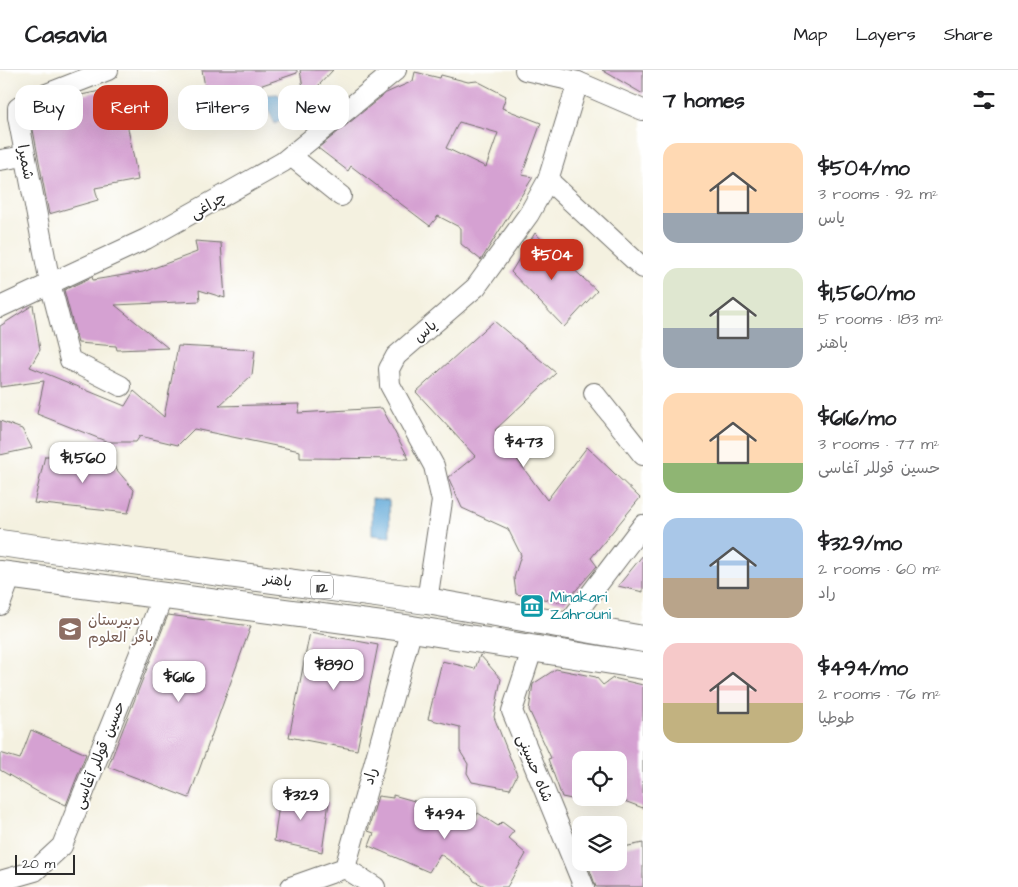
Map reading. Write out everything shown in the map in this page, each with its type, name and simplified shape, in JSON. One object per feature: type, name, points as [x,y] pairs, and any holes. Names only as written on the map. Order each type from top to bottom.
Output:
[{"type":"main road","name":"باهنر","points":[[0,543],[427,601],[643,639]]},
{"type":"main road","name":"باهنر","points":[[6,574],[412,629],[643,666]]},
{"type":"street","name":"شمیرا","points":[[108,70],[26,102],[18,108],[18,117],[50,283],[70,360],[121,386]]},
{"type":"street","name":"چراغی","points":[[0,307],[162,231],[291,156],[396,70]]},
{"type":"street","points":[[530,71],[578,82],[643,110]]},
{"type":"street","name":"یاس","points":[[427,601],[442,501],[434,466],[390,385],[389,369],[396,356],[476,287],[530,214],[548,180],[578,82]]},
{"type":"street","points":[[0,160],[25,156]]},
{"type":"street","points":[[291,156],[340,196]]},
{"type":"street","points":[[548,180],[643,268]]},
{"type":"street","points":[[594,393],[643,455]]},
{"type":"street","points":[[567,625],[643,525]]},
{"type":"street","points":[[0,605],[6,574]]},
{"type":"street","name":"حسین قوللر آغاسی","points":[[0,881],[35,871],[62,846],[163,596]]},
{"type":"street","name":"راد","points":[[345,868],[412,629]]},
{"type":"street","name":"شاه حسینی","points":[[533,647],[512,711],[584,887]]},
{"type":"street","points":[[291,887],[345,868],[374,887]]},
{"type":"water","points":[[278,94],[278,122],[275,124],[268,110],[268,95]]},
{"type":"water","points":[[372,498],[389,500],[390,537],[372,535]]},
{"type":"building","points":[[202,70],[297,70],[297,73],[262,85],[205,85]]},
{"type":"building","points":[[300,70],[333,70],[319,85],[302,85]]},
{"type":"building","points":[[602,70],[643,70],[643,94]]},
{"type":"building","points":[[415,72],[440,78],[441,75],[468,82],[477,81],[506,96],[502,108],[541,123],[522,175],[533,177],[481,260],[461,244],[461,228],[438,216],[430,226],[351,166],[348,171],[318,148],[340,130],[349,130],[349,123],[386,93],[413,81]],"holes":[[[459,122],[498,133],[486,167],[446,148]]]},
{"type":"building","points":[[93,93],[93,130],[128,130],[138,180],[95,188],[98,200],[49,214],[33,130],[83,130],[83,95]]},
{"type":"building","points":[[535,233],[597,291],[564,327],[511,272]]},
{"type":"building","points":[[195,241],[221,243],[225,298],[199,290],[200,301],[115,305],[168,348],[117,350],[116,346],[78,343],[64,290],[92,277],[93,280],[143,272],[197,252]]},
{"type":"building","points":[[33,305],[40,350],[30,367],[125,406],[134,391],[164,417],[178,346],[255,350],[252,375],[219,406],[300,404],[298,413],[382,408],[409,459],[300,458],[300,451],[194,429],[178,445],[140,436],[136,442],[108,442],[37,414],[44,381],[0,387],[0,326]]},
{"type":"building","points":[[494,321],[556,373],[495,430],[547,500],[587,447],[640,498],[591,558],[597,566],[565,603],[516,594],[514,578],[521,555],[508,529],[462,508],[449,479],[475,456],[416,392]]},
{"type":"building","points":[[0,421],[22,429],[32,448],[0,455]]},
{"type":"building","points":[[45,456],[105,456],[134,490],[128,513],[34,503]]},
{"type":"building","points":[[643,555],[643,592],[618,586]]},
{"type":"building","points":[[168,615],[251,626],[189,798],[108,767]]},
{"type":"building","points":[[310,632],[378,645],[357,750],[289,737]]},
{"type":"building","points":[[480,655],[501,679],[494,717],[517,775],[510,789],[472,782],[467,773],[468,764],[460,751],[460,727],[428,719],[442,661],[475,669]]},
{"type":"building","points":[[556,669],[596,677],[603,685],[613,678],[643,685],[643,808],[627,802],[627,751],[572,751],[572,799],[562,797],[548,759],[551,758],[529,710],[533,684]]},
{"type":"building","points":[[31,730],[86,754],[66,805],[38,792],[0,770],[0,753],[20,759]]},
{"type":"building","points":[[281,790],[329,802],[322,852],[274,841]]},
{"type":"building","points":[[393,795],[475,818],[478,813],[498,826],[502,822],[514,831],[508,838],[526,854],[507,887],[487,887],[474,881],[472,877],[440,854],[429,872],[369,846],[374,833],[368,831],[378,796],[393,798]]},
{"type":"building","points":[[643,843],[643,887],[596,887],[590,871],[627,871],[627,846]]},
{"type":"place","name":"Minakari Zahrouni","points":[[532,606]]},
{"type":"place","name":"دبیرستان باقر العلوم","points":[[70,629]]}]
